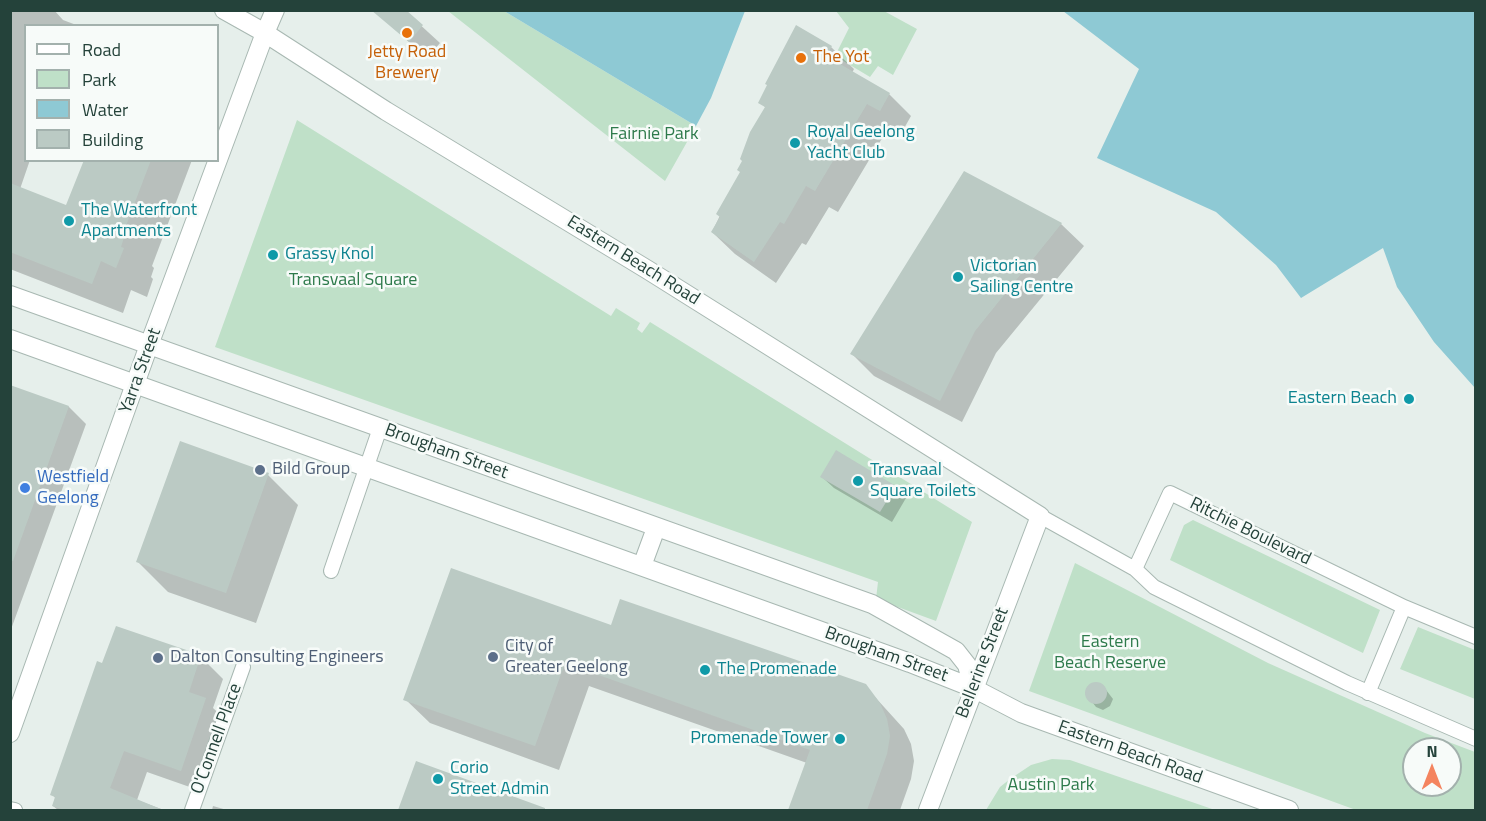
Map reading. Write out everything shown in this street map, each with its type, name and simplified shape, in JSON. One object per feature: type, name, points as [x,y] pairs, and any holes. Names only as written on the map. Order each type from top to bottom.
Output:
[{"type":"street","name":"Eastern Beach Road","points":[[224,10],[265,33],[386,111],[648,270],[1040,516]]},
{"type":"street","name":"Yarra Street","points":[[219,157],[275,10]]},
{"type":"street","name":"Yarra Street","points":[[10,733],[217,162]]},
{"type":"street","name":"Brougham Street","points":[[10,295],[878,607],[956,651],[967,665],[973,688]]},
{"type":"street","name":"Brougham Street","points":[[10,339],[642,566],[973,688]]},
{"type":"street","name":"Bellerine Street","points":[[928,810],[1040,516]]},
{"type":"street","points":[[642,566],[656,528]]},
{"type":"street","name":"Eastern Beach Road","points":[[973,688],[1021,714],[1289,810]]},
{"type":"lane","points":[[331,572],[380,428]]},
{"type":"lane","name":"Ritchie Boulevard","points":[[1135,568],[1170,493],[1404,607],[1476,637]]},
{"type":"lane","points":[[1040,516],[1135,568],[1154,587],[1368,693],[1476,739]]},
{"type":"lane","points":[[1368,693],[1404,607]]},
{"type":"lane","name":"O'Connell Place","points":[[192,810],[243,667]]},
{"type":"lane","points":[[10,809],[15,810]]},
{"type":"green space","name":"Fairnie Park","points":[[448,11],[504,11],[696,126],[665,181]]},
{"type":"green space","points":[[836,11],[884,11],[917,29],[893,75],[878,66],[870,77],[835,56],[849,28]]},
{"type":"green space","name":"Transvaal Square","points":[[297,120],[611,316],[616,308],[640,323],[637,329],[642,333],[650,322],[972,522],[936,621],[876,599],[878,582],[215,347]]},
{"type":"green space","points":[[1193,520],[1380,610],[1363,653],[1170,560],[1184,525]]},
{"type":"green space","name":"Eastern Beach Reserve","points":[[1075,563],[1268,663],[1436,737],[1402,737],[1402,797],[1462,797],[1462,747],[1475,752],[1475,810],[1356,810],[1029,691]]},
{"type":"green space","points":[[1418,627],[1475,650],[1475,699],[1400,669]]},
{"type":"green space","name":"Austin Park","points":[[1052,759],[1070,760],[1215,810],[986,810],[1000,787],[1010,779],[1031,765]]},
{"type":"water","points":[[745,10],[711,98],[696,126],[504,11]]},
{"type":"water","points":[[1063,11],[1475,11],[1475,388],[1434,342],[1397,287],[1383,248],[1301,298],[1276,265],[1216,212],[1097,158],[1139,69]]},
{"type":"building","name":"Jetty Road Brewery","points":[[371,10],[406,10],[423,25],[409,42]]},
{"type":"building","name":"Royal Geelong Yacht Club","points":[[796,25],[832,46],[826,56],[890,93],[880,111],[867,104],[815,191],[806,186],[784,224],[780,222],[754,262],[711,232],[720,217],[716,214],[740,172],[737,170],[742,161],[740,159],[750,132],[765,107],[758,103],[767,85],[765,84]]},
{"type":"building","name":"The Waterfront Apartments","points":[[83,162],[150,162],[122,236],[124,237],[121,247],[124,248],[116,268],[101,261],[92,284],[10,252],[10,183],[66,205]]},
{"type":"building","name":"Victorian Sailing Centre","points":[[964,171],[1062,223],[975,331],[940,401],[850,354]]},
{"type":"building","name":"Westfield Geelong","points":[[10,385],[69,406],[13,561],[10,560]]},
{"type":"building","points":[[180,441],[269,473],[226,593],[136,562]]},
{"type":"building","name":"Transvaal Square Toilets","points":[[836,450],[896,486],[880,512],[820,477]]},
{"type":"building","points":[[451,568],[611,625],[620,599],[866,684],[880,703],[887,719],[890,736],[887,754],[867,810],[788,810],[810,750],[565,663],[535,746],[403,700]]},
{"type":"building","points":[[116,626],[201,655],[189,692],[206,698],[181,771],[124,751],[110,788],[163,810],[64,810],[52,806],[55,797],[50,795],[97,661],[102,663]]},
{"type":"building","points":[[1096,682],[1104,685],[1107,693],[1104,701],[1096,704],[1088,701],[1085,693],[1088,685]]},
{"type":"building","name":"Corio Street Admin","points":[[416,761],[545,808],[545,810],[398,810]]},
{"type":"place","name":"Jetty Road Brewery","points":[[407,33]]},
{"type":"place","name":"The Yot","points":[[801,58]]},
{"type":"place","name":"Royal Geelong Yacht Club","points":[[795,143]]},
{"type":"place","name":"The Waterfront Apartments","points":[[69,221]]},
{"type":"place","name":"Grassy Knol","points":[[273,255]]},
{"type":"place","name":"Victorian Sailing Centre","points":[[958,277]]},
{"type":"place","name":"Eastern Beach","points":[[1409,399]]},
{"type":"place","name":"Bild Group","points":[[260,470]]},
{"type":"place","name":"Transvaal Square Toilets","points":[[858,481]]},
{"type":"place","name":"Westfield Geelong","points":[[25,488]]},
{"type":"place","name":"City of Greater Geelong","points":[[493,657]]},
{"type":"place","name":"Dalton Consulting Engineers","points":[[158,658]]},
{"type":"place","name":"The Promenade","points":[[705,670]]},
{"type":"place","name":"Promenade Tower","points":[[840,739]]},
{"type":"place","name":"Corio Street Admin","points":[[438,779]]}]
